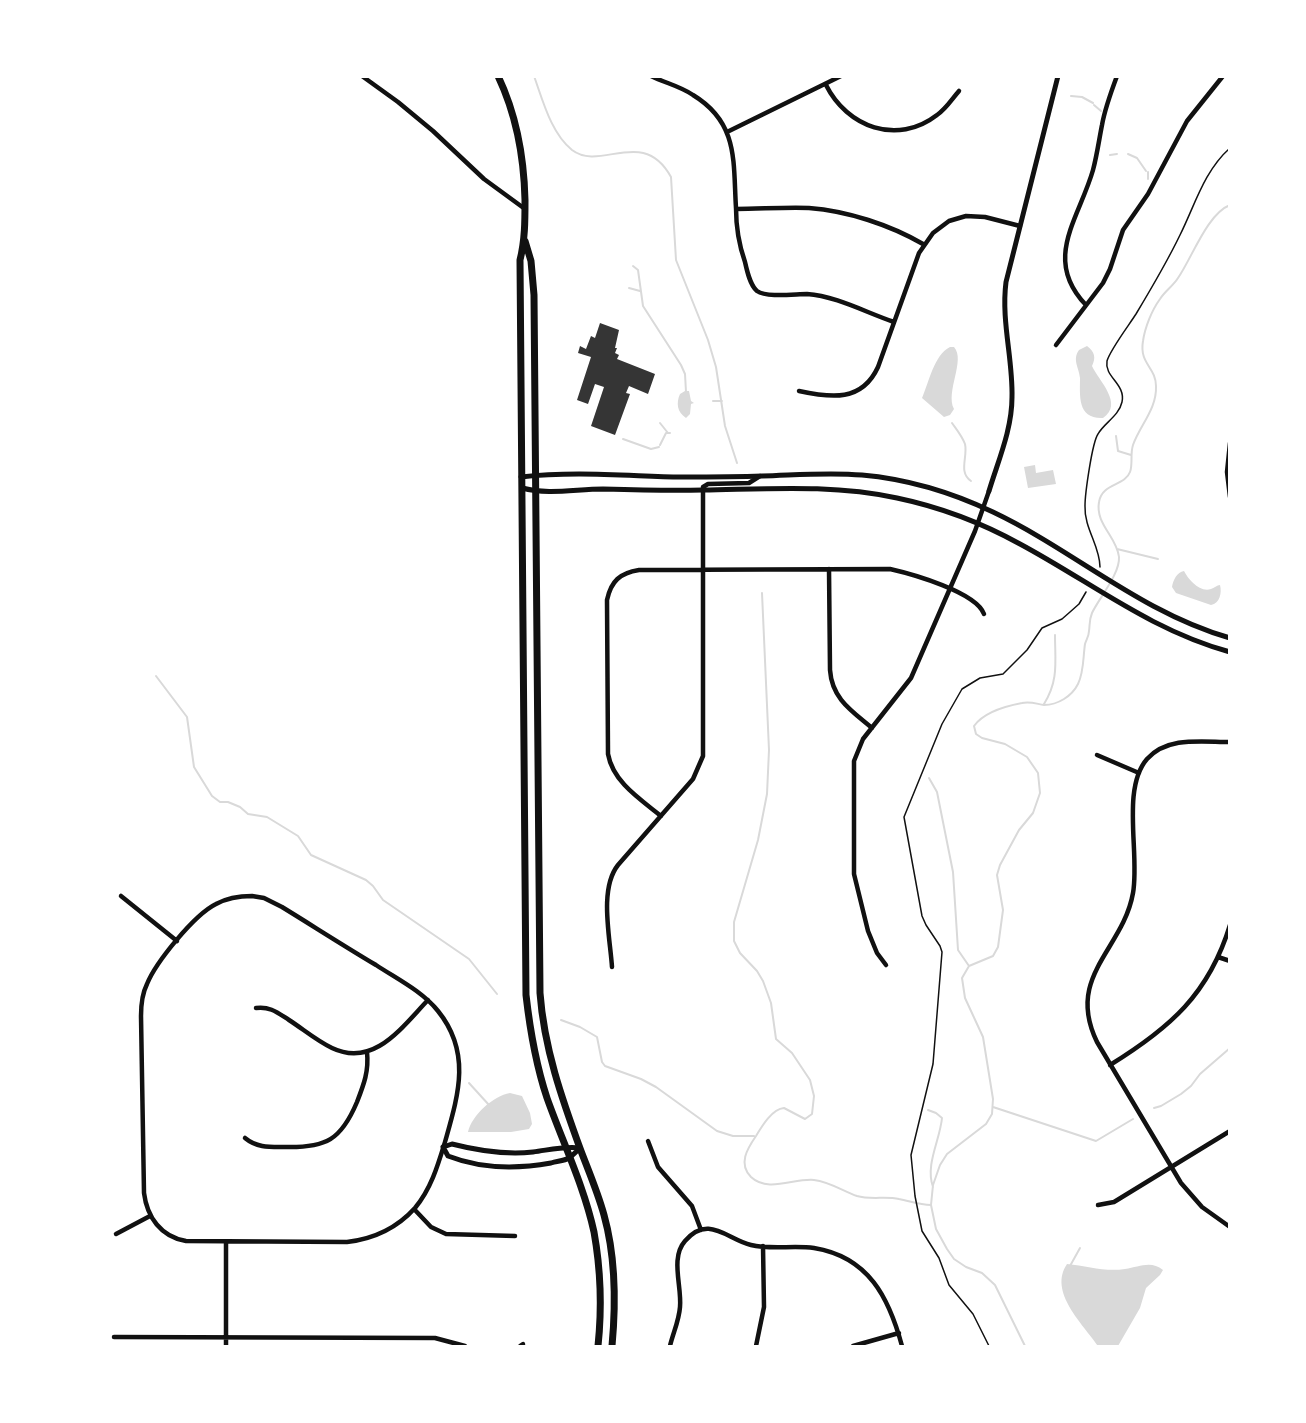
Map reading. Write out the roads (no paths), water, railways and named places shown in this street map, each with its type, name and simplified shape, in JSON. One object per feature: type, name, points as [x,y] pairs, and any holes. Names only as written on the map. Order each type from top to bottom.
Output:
[{"type":"main road","points":[[498,76],[509,101],[521,143],[525,175],[525,241],[520,260],[526,995],[538,1070],[588,1210],[599,1265],[601,1300],[598,1347]]},
{"type":"main road","points":[[525,241],[531,261],[534,295],[540,997],[552,1068],[601,1205],[609,1239],[615,1290],[612,1347]]},
{"type":"street","points":[[362,76],[433,131],[484,179],[525,208]]},
{"type":"street","points":[[651,76],[681,88],[700,100],[717,116],[727,132],[735,164],[736,209],[744,260],[752,284],[758,292],[814,295],[894,322]]},
{"type":"street","points":[[727,132],[841,76]]},
{"type":"street","points":[[886,965],[877,953],[868,932],[853,870],[853,764],[859,745],[911,678],[978,523],[1005,441],[1011,414],[1012,382],[1004,297],[1007,277],[1058,76]]},
{"type":"street","points":[[1086,305],[1069,283],[1066,272],[1066,246],[1072,222],[1093,170],[1104,114],[1117,76]]},
{"type":"street","points":[[1056,345],[1108,273],[1123,230],[1148,194],[1187,121],[1223,76]]},
{"type":"street","points":[[826,85],[838,104],[852,117],[870,126],[889,130],[907,129],[929,120],[943,110],[959,91]]},
{"type":"street","points":[[736,209],[800,208],[833,211],[907,235],[923,244]]},
{"type":"street","points":[[799,391],[836,397],[851,393],[865,385],[877,370],[923,244],[936,230],[961,217],[985,217],[1020,226]]},
{"type":"street","points":[[754,297],[758,292]]},
{"type":"street","points":[[1230,443],[1227,472],[1230,497]]},
{"type":"street","points":[[521,477],[836,474],[875,477],[925,487],[983,507],[1046,542],[1123,591],[1172,617],[1230,638]]},
{"type":"street","points":[[612,967],[609,880],[618,865],[696,776],[703,756],[702,490],[707,484],[749,483],[760,476]]},
{"type":"street","points":[[522,488],[536,492],[599,489],[817,488],[861,492],[928,505],[978,523],[1020,543],[1118,603],[1170,630],[1230,652]]},
{"type":"street","points":[[829,569],[831,682],[840,700],[872,728]]},
{"type":"street","points":[[661,816],[621,780],[609,760],[607,600],[616,578],[639,570],[890,569],[911,574],[972,599],[980,606],[984,614]]},
{"type":"street","points":[[610,572],[616,578]]},
{"type":"street","points":[[1230,742],[1185,742],[1168,745],[1152,754],[1139,773],[1134,796],[1133,895],[1125,917],[1094,973],[1088,993],[1088,1013],[1093,1033],[1171,1167],[1198,1203],[1230,1227]]},
{"type":"street","points":[[1097,754],[1139,773]]},
{"type":"street","points":[[121,896],[177,941]]},
{"type":"street","points":[[241,896],[264,898],[401,981],[428,1000],[451,1033],[457,1048],[460,1068],[457,1099],[443,1147],[432,1180],[414,1209],[388,1229],[371,1238],[357,1241],[226,1242],[178,1239],[160,1229],[150,1216],[144,1193],[141,1016],[143,995],[150,976],[177,941],[198,916],[217,903],[241,896]]},
{"type":"street","points":[[1110,1065],[1149,1041],[1175,1018],[1196,994],[1218,957],[1230,925]]},
{"type":"street","points":[[1218,957],[1230,961]]},
{"type":"street","points":[[256,1008],[271,1009],[337,1050],[352,1053],[367,1052],[390,1039],[428,1000]]},
{"type":"street","points":[[245,1138],[260,1146],[303,1147],[316,1146],[333,1138],[346,1124],[360,1093],[368,1070],[367,1052]]},
{"type":"street","points":[[1098,1205],[1114,1202],[1230,1131]]},
{"type":"street","points":[[648,1141],[658,1167],[692,1206],[701,1230]]},
{"type":"street","points":[[443,1147],[452,1144],[485,1152],[505,1153],[531,1152],[565,1146],[580,1148]]},
{"type":"street","points":[[443,1147],[448,1156],[488,1166],[534,1166],[569,1158],[580,1148]]},
{"type":"street","points":[[414,1209],[431,1227],[446,1234],[515,1236]]},
{"type":"street","points":[[116,1234],[150,1216]]},
{"type":"street","points":[[670,1347],[680,1308],[678,1256],[684,1241],[701,1230],[718,1230],[740,1241],[763,1246],[815,1249],[847,1260],[878,1286],[890,1307],[902,1347]]},
{"type":"street","points":[[225,1347],[226,1242]]},
{"type":"street","points":[[756,1347],[764,1307],[763,1246]]},
{"type":"street","points":[[853,1347],[898,1333]]},
{"type":"street","points":[[114,1337],[435,1338],[465,1347]]},
{"type":"waterway","points":[[534,76],[553,126],[572,150],[583,155],[596,156],[635,152],[648,154],[660,162],[671,177],[676,260],[708,340],[716,367],[725,426],[737,463]]},
{"type":"waterway","points":[[1071,96],[1082,97],[1093,103]]},
{"type":"waterway","points":[[1094,105],[1101,111]]},
{"type":"waterway","points":[[1110,155],[1117,154]]},
{"type":"waterway","points":[[1128,154],[1137,158],[1146,171]]},
{"type":"waterway","points":[[1148,172],[1148,179]]},
{"type":"waterway","points":[[1025,1346],[995,1285],[982,1273],[954,1259],[947,1249],[936,1229],[931,1205],[933,1185],[940,1165],[947,1154],[986,1124],[992,1114],[993,1099],[983,1037],[965,998],[962,978],[969,966],[993,956],[998,947],[1003,910],[997,875],[1019,830],[1033,813],[1040,793],[1038,773],[1027,757],[1005,744],[982,738],[976,734],[974,726],[989,713],[1009,706],[1028,702],[1044,705],[1059,702],[1078,684],[1091,616],[1113,578],[1119,557],[1100,517],[1099,502],[1104,491],[1123,480],[1130,472],[1133,445],[1151,410],[1156,394],[1155,380],[1142,349],[1147,324],[1157,303],[1178,278],[1207,227],[1214,217],[1230,205]]},
{"type":"waterway","points":[[633,266],[638,270],[643,306],[681,365],[685,374],[686,392]]},
{"type":"waterway","points":[[629,288],[640,291]]},
{"type":"waterway","points":[[713,401],[722,401]]},
{"type":"waterway","points":[[660,423],[668,433]]},
{"type":"waterway","points":[[952,423],[965,444],[964,469],[971,481]]},
{"type":"waterway","points":[[660,445],[666,433],[670,433]]},
{"type":"waterway","points":[[1116,436],[1118,451],[1131,455]]},
{"type":"waterway","points":[[623,439],[651,449],[659,447]]},
{"type":"waterway","points":[[1117,549],[1158,559]]},
{"type":"waterway","points":[[762,593],[769,750],[767,794],[758,840],[734,922],[734,941],[740,953],[763,981],[771,1003],[776,1039],[792,1053],[810,1080],[814,1096],[812,1114],[805,1119],[784,1108],[771,1115],[750,1146],[745,1157],[745,1167],[751,1177],[765,1184],[814,1180],[862,1197],[894,1198],[931,1205]]},
{"type":"waterway","points":[[1044,704],[1054,678],[1055,635]]},
{"type":"waterway","points":[[156,676],[187,717],[194,767],[212,796],[220,802],[228,802],[240,807],[248,814],[267,817],[298,836],[311,855],[366,880],[383,900],[469,959],[497,994]]},
{"type":"waterway","points":[[929,778],[937,792],[953,872],[958,950],[969,966]]},
{"type":"waterway","points":[[561,1020],[597,1037],[602,1062],[605,1066],[656,1087],[717,1131],[733,1136],[754,1136]]},
{"type":"waterway","points":[[1154,1108],[1181,1094],[1230,1048]]},
{"type":"waterway","points":[[469,1083],[489,1105]]},
{"type":"waterway","points":[[993,1107],[1096,1141],[1133,1119]]},
{"type":"waterway","points":[[928,1110],[942,1118],[932,1161],[933,1187]]},
{"type":"waterway","points":[[1070,1266],[1080,1248]]}]
